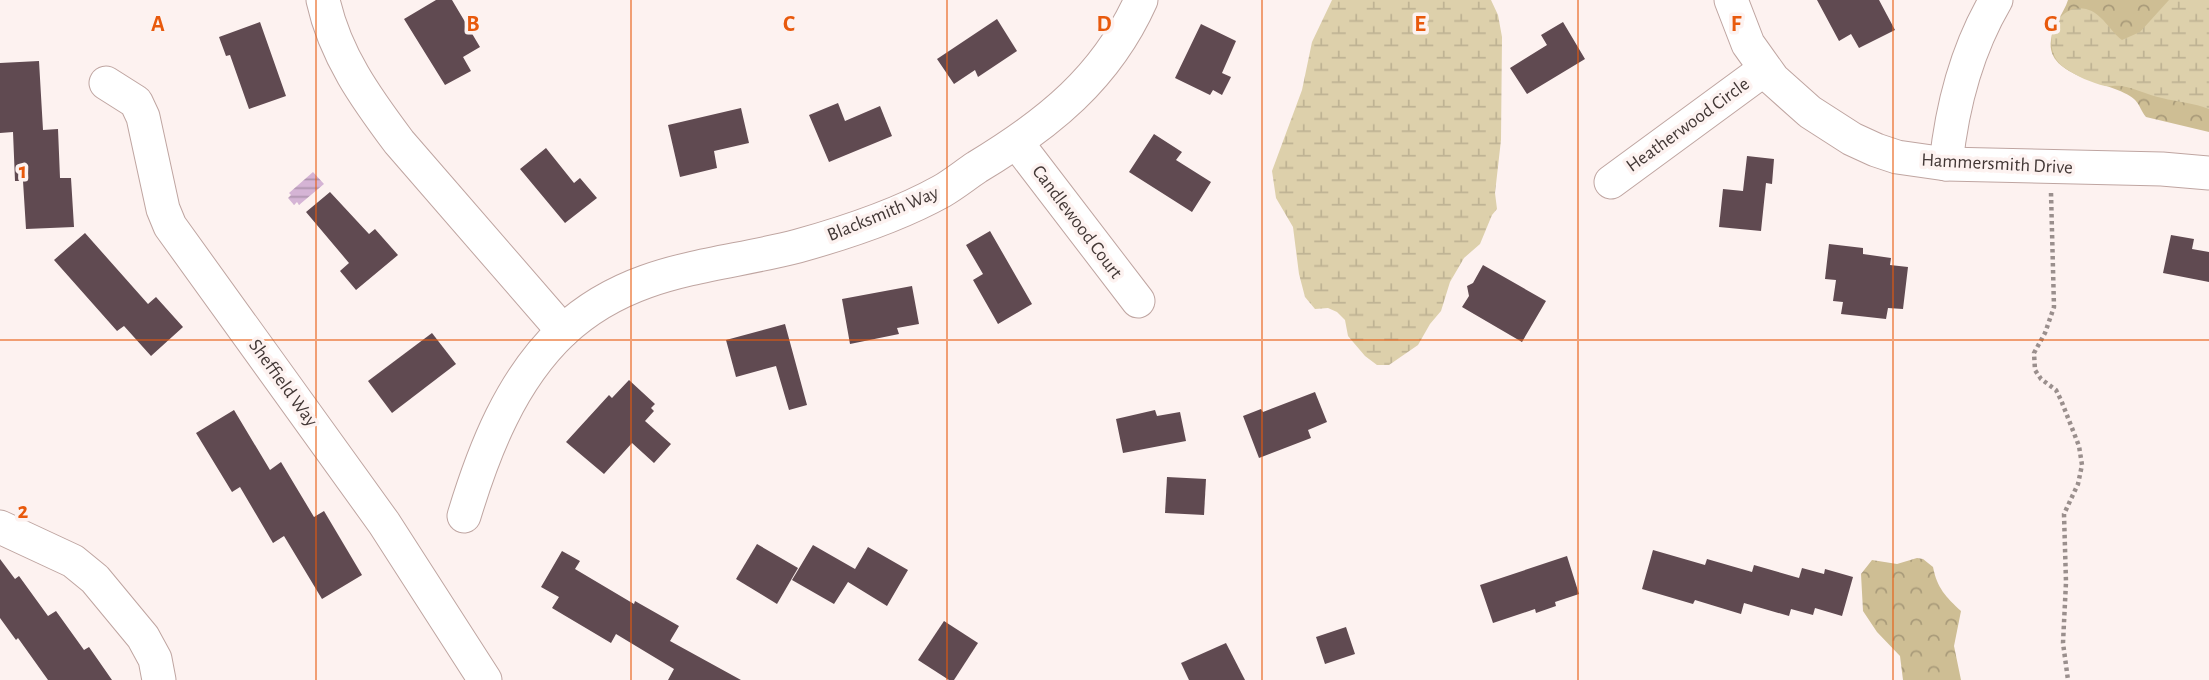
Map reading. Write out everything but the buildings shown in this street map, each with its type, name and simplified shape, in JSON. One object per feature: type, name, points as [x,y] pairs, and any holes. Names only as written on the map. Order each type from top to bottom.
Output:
[{"type":"street","points":[[323,0],[339,49],[372,106],[399,142],[563,331]]},
{"type":"street","name":"Blacksmith Way","points":[[464,516],[482,461],[513,394],[540,356],[563,331],[601,303],[645,280],[671,272],[800,246],[876,220],[942,191],[1017,143],[1067,102],[1100,70],[1124,34],[1141,0]]},
{"type":"street","name":"Hammersmith Drive","points":[[1731,0],[1748,44],[1765,69],[1790,96],[1810,113],[1852,139],[1897,157],[1946,164],[2162,169],[2209,173]]},
{"type":"street","points":[[1946,164],[1950,123],[1963,74],[1984,19],[1996,0]]},
{"type":"street","name":"Heatherwood Circle","points":[[1611,182],[1765,69]]},
{"type":"street","name":"Sheffield Way","points":[[106,83],[136,102],[143,117],[163,209],[170,226],[384,523],[485,680]]},
{"type":"street","name":"Candlewood Court","points":[[1017,143],[1138,301]]},
{"type":"street","points":[[0,527],[74,561],[95,579],[143,637],[155,659],[159,680]]},
{"type":"path","points":[[2050,167],[2054,307],[2034,353],[2035,370],[2041,379],[2056,390],[2061,400],[2079,446],[2082,465],[2078,484],[2064,514],[2066,582],[2063,643],[2068,680]]},
{"type":"green space","points":[[1332,0],[1491,0],[1498,15],[1502,37],[1501,140],[1495,193],[1497,209],[1480,244],[1464,258],[1450,282],[1441,311],[1418,345],[1389,365],[1377,365],[1365,356],[1348,336],[1345,320],[1337,312],[1328,308],[1315,309],[1305,297],[1293,227],[1276,198],[1272,171],[1302,90],[1312,42]]},
{"type":"green space","points":[[2068,0],[2209,0],[2209,132],[2146,117],[2136,101],[2124,93],[2069,71],[2059,63],[2052,53],[2051,40]]},
{"type":"green space","points":[[2169,0],[2209,0],[2209,109],[2126,87],[2095,83],[2069,71],[2057,60],[2053,51],[2054,29],[2058,20],[2066,13],[2075,9],[2092,11],[2122,40],[2140,32]]},
{"type":"green space","points":[[1917,558],[1933,567],[1943,592],[1961,611],[1954,646],[1961,680],[1903,680],[1900,656],[1877,632],[1863,611],[1861,574],[1872,560],[1897,564]]},
{"type":"shaded area","points":[[313,172],[324,184],[299,205],[297,202],[294,205],[288,198],[291,195],[289,193]]}]
